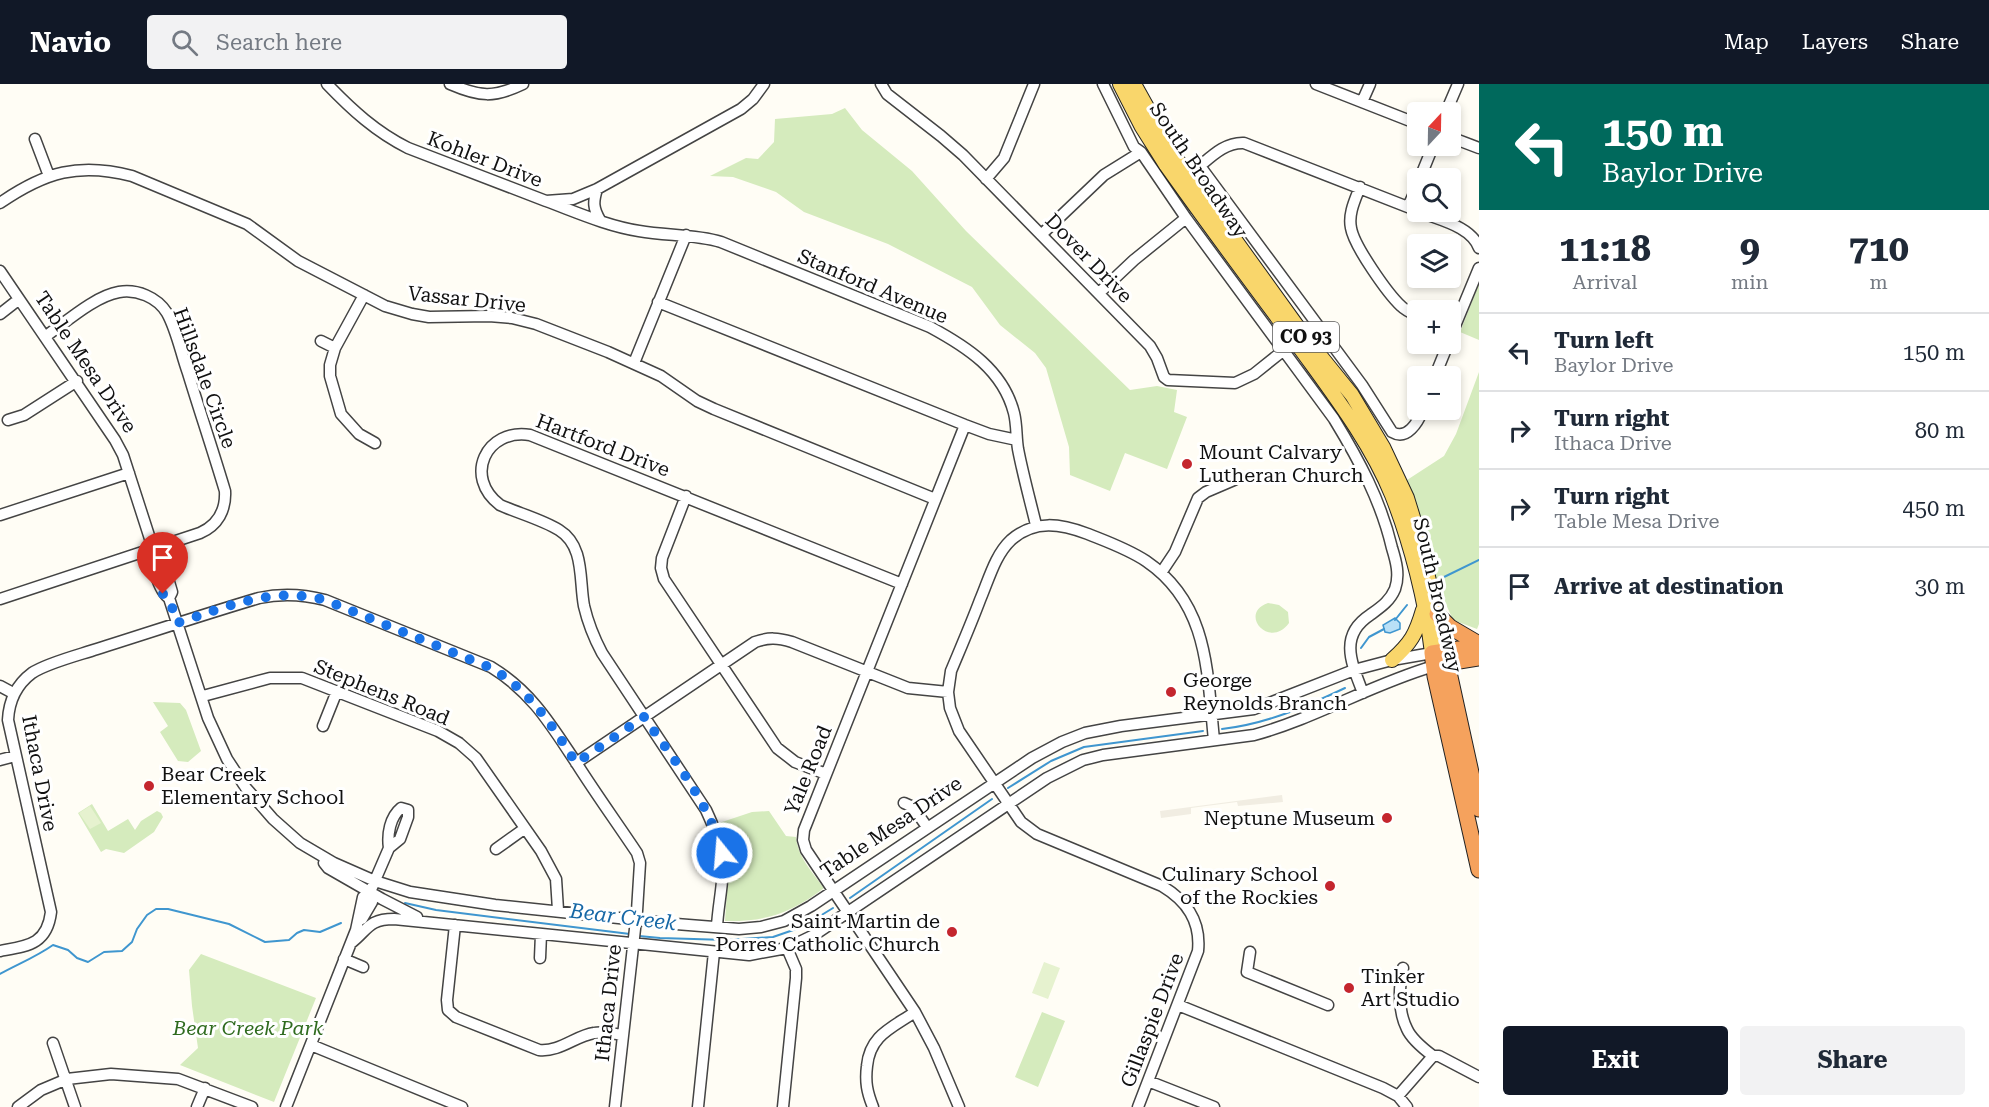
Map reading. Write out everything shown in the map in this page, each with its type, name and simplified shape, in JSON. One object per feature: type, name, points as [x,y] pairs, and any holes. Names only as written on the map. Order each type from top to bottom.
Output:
[{"type":"highway","points":[[1430,611],[1479,645]]},
{"type":"highway","name":"Table Mesa Drive","points":[[1440,658],[1479,645]]},
{"type":"highway","name":"Table Mesa Drive","points":[[1440,658],[1479,658]]},
{"type":"highway","name":"South Broadway","points":[[1440,658],[1479,809]]},
{"type":"highway","name":"South Broadway","points":[[1440,658],[1479,870]]},
{"type":"main road","name":"South Broadway","points":[[1120,84],[1142,127],[1352,395],[1383,447],[1414,518],[1425,556],[1430,611],[1440,658]]},
{"type":"main road","name":"South Broadway","points":[[1134,84],[1183,179]]},
{"type":"main road","points":[[1392,660],[1412,640],[1430,611]]},
{"type":"street","name":"Kohler Drive","points":[[327,84],[363,119],[386,137],[408,148],[546,201],[573,199],[597,189],[741,109],[753,99],[764,84]]},
{"type":"street","points":[[450,84],[466,91],[493,95],[505,93],[524,84]]},
{"type":"street","name":"Dover Drive","points":[[881,84],[887,94],[941,136],[1042,234],[1150,346],[1158,358],[1164,377],[1168,380],[1235,382],[1254,374],[1284,350]]},
{"type":"street","points":[[986,178],[1004,158],[1034,84]]},
{"type":"street","points":[[1103,84],[1134,147],[1141,152],[1186,218],[1334,419],[1371,486],[1384,518],[1396,562],[1396,581],[1388,601],[1364,618],[1353,635],[1349,651],[1363,693]]},
{"type":"street","points":[[1316,84],[1407,120]]},
{"type":"street","points":[[1362,102],[1370,84]]},
{"type":"street","points":[[1450,102],[1458,84]]},
{"type":"street","points":[[35,139],[49,176]]},
{"type":"street","points":[[1461,141],[1479,148]]},
{"type":"street","points":[[1183,179],[1226,146],[1236,142],[1244,143],[1407,207]]},
{"type":"street","points":[[1042,234],[1096,181],[1141,152]]},
{"type":"street","points":[[1200,165],[1362,385],[1392,432],[1402,435],[1414,426],[1417,420]]},
{"type":"street","name":"Vassar Drive","points":[[0,203],[16,192],[65,171],[93,169],[132,176],[247,224],[298,261],[385,306],[429,317],[489,316],[512,318],[536,324],[634,363],[661,376],[697,401],[714,409],[935,498]]},
{"type":"street","points":[[1360,188],[1352,207],[1350,226],[1353,239],[1360,252],[1400,305],[1407,309]]},
{"type":"street","points":[[597,189],[594,209],[600,220]]},
{"type":"street","name":"Stanford Avenue","points":[[546,201],[640,231],[686,235],[722,242],[930,327],[955,341],[991,369],[1004,386],[1015,415],[1017,440],[1036,525]]},
{"type":"street","points":[[1099,293],[1134,260],[1186,218]]},
{"type":"street","points":[[1444,222],[1466,231],[1479,248]]},
{"type":"street","points":[[634,363],[686,235]]},
{"type":"street","points":[[1461,310],[1479,268]]},
{"type":"street","name":"Table Mesa Drive","points":[[0,271],[18,300],[77,381],[123,455],[153,548],[150,555],[163,594],[169,598],[208,718],[221,749],[246,788],[285,831],[317,854],[375,881],[411,892],[440,898],[558,910],[714,952],[750,955],[787,948],[814,935],[849,913],[1047,778],[1083,760],[1102,755],[1254,735],[1275,729],[1363,693],[1418,670],[1440,658]]},
{"type":"street","name":"Hillsdale Circle","points":[[46,336],[105,296],[119,292],[139,292],[160,304],[167,313],[225,490],[226,501],[216,523],[207,530],[153,548]]},
{"type":"street","points":[[364,295],[335,348],[330,365],[330,376],[341,414],[359,434],[375,443]]},
{"type":"street","points":[[0,314],[18,300]]},
{"type":"street","points":[[658,302],[965,425],[989,434],[1017,440]]},
{"type":"street","points":[[321,341],[335,348]]},
{"type":"street","points":[[8,420],[24,415],[77,381]]},
{"type":"street","name":"Yale Road","points":[[959,1107],[934,1048],[915,1012],[806,850],[803,840],[804,830],[965,425]]},
{"type":"street","name":"Hartford Drive","points":[[717,927],[723,873],[722,853],[717,833],[701,802],[609,665],[590,629],[584,605],[578,553],[574,545],[559,530],[493,500],[484,486],[481,469],[484,458],[490,448],[508,435],[519,433],[530,435],[902,584]]},
{"type":"street","points":[[0,515],[129,473]]},
{"type":"street","points":[[1161,573],[1175,552],[1198,498],[1234,480]]},
{"type":"street","points":[[686,496],[662,558],[661,568],[667,586],[777,748],[795,762],[826,774]]},
{"type":"street","points":[[1036,525],[1071,528],[1122,547],[1161,573],[1191,611],[1198,628],[1204,649],[1214,740]]},
{"type":"street","name":"Gillaspie Drive","points":[[1036,525],[1022,531],[1011,540],[998,557],[951,671],[948,692],[950,708],[956,723],[1021,822],[1037,834],[1162,886],[1186,905],[1197,927],[1198,951],[1138,1107]]},
{"type":"street","points":[[0,599],[153,548]]},
{"type":"street","name":"Ithaca Drive","points":[[0,951],[30,945],[44,934],[51,912],[8,720],[13,693],[22,682],[38,670],[259,598],[290,594],[325,600],[491,668],[522,689],[542,713],[637,853],[640,863],[615,1107]]},
{"type":"street","points":[[576,763],[755,642],[765,638],[792,642],[908,688],[948,692]]},
{"type":"street","name":"Table Mesa Drive","points":[[351,943],[369,925],[380,920],[394,919],[541,934],[717,927],[739,929],[784,921],[834,891],[1047,749],[1086,733],[1121,726],[1254,709],[1354,670],[1392,660],[1440,658]]},
{"type":"street","name":"Stephens Road","points":[[202,696],[270,678],[302,678],[438,730],[459,743],[476,758],[541,851],[556,879],[558,910]]},
{"type":"street","points":[[0,686],[13,693]]},
{"type":"street","points":[[323,726],[337,691]]},
{"type":"street","points":[[0,760],[15,756]]},
{"type":"street","points":[[904,802],[913,807],[927,827]]},
{"type":"street","points":[[496,849],[524,829]]},
{"type":"street","points":[[286,1107],[356,930],[363,897],[370,892],[389,848]]},
{"type":"street","name":"Table Mesa Drive","points":[[317,854],[328,868],[413,915],[433,922]]},
{"type":"street","points":[[455,925],[447,1000],[448,1010],[456,1017],[539,1050],[547,1051],[593,1033],[623,1035]]},
{"type":"street","points":[[540,958],[541,934]]},
{"type":"street","points":[[783,1107],[796,978],[796,969],[787,948]]},
{"type":"street","points":[[1250,951],[1247,972],[1328,1005]]},
{"type":"street","points":[[698,1107],[714,952]]},
{"type":"street","points":[[344,959],[363,967]]},
{"type":"street","points":[[1403,968],[1400,1002],[1407,1030],[1436,1056],[1479,1077]]},
{"type":"street","points":[[1178,1005],[1383,1088],[1398,1096],[1407,1107]]},
{"type":"street","points":[[873,1107],[866,1091],[865,1081],[868,1053],[880,1036],[915,1012]]},
{"type":"street","points":[[53,1043],[75,1107]]},
{"type":"street","points":[[311,1045],[462,1107]]},
{"type":"street","points":[[1398,1096],[1436,1056]]},
{"type":"street","points":[[18,1107],[41,1090],[67,1080],[111,1074],[178,1078],[252,1107]]},
{"type":"street","points":[[1148,1081],[1214,1107]]},
{"type":"street","points":[[196,1107],[205,1088]]},
{"type":"green space","points":[[845,108],[862,130],[912,171],[966,231],[1130,390],[1157,386],[1177,390],[1174,412],[1187,417],[1167,469],[1125,453],[1110,491],[1070,475],[1069,447],[1046,368],[1035,353],[1000,325],[972,287],[888,244],[804,212],[776,192],[733,177],[710,176],[746,158],[758,159],[774,142],[775,119],[832,114]]},
{"type":"green space","points":[[1479,284],[1479,340],[1461,332]]},
{"type":"green space","points":[[1479,372],[1479,624],[1477,629],[1453,620],[1437,584],[1430,553],[1407,480],[1444,456],[1456,434]]},
{"type":"green space","points":[[1268,603],[1279,605],[1288,612],[1289,623],[1273,633],[1260,627],[1256,621],[1259,608]]},
{"type":"green space","points":[[153,702],[180,703],[186,710],[201,751],[188,762],[178,761],[160,732],[168,726]]},
{"type":"green space","points":[[92,804],[108,831],[128,819],[135,830],[141,821],[157,811],[163,817],[154,832],[124,853],[106,849],[101,852],[78,813]]},
{"type":"green space","points":[[90,806],[101,823],[90,829],[79,813]]},
{"type":"green space","points":[[769,811],[786,836],[796,837],[803,858],[824,888],[789,910],[766,918],[725,921],[727,859],[719,823],[752,812]]},
{"type":"green space","name":"Bear Creek Park","points":[[201,954],[316,998],[274,1102],[180,1065],[198,1048],[189,970]]},
{"type":"green space","points":[[1044,962],[1060,968],[1048,999],[1032,993]]},
{"type":"green space","points":[[1042,1012],[1065,1021],[1038,1087],[1015,1077]]},
{"type":"shaded area","points":[[1282,795],[1283,802],[1238,806],[1237,802],[1191,808],[1191,814],[1161,818],[1160,811]]},
{"type":"water","points":[[1395,618],[1400,623],[1400,629],[1390,633],[1385,632],[1383,625]]},
{"type":"waterway","name":"Bear Creek","points":[[1442,578],[1479,560]]},
{"type":"waterway","name":"Bear Creek","points":[[1395,620],[1407,605]]},
{"type":"waterway","name":"Bear Creek","points":[[1361,648],[1369,637],[1384,629]]},
{"type":"waterway","name":"Bear Creek","points":[[1222,729],[1285,714],[1345,688]]},
{"type":"waterway","name":"Bear Creek","points":[[1008,788],[1051,761],[1084,747],[1203,731]]},
{"type":"waterway","name":"Bear Creek","points":[[850,898],[992,799]]},
{"type":"waterway","name":"Bear Creek","points":[[405,903],[436,910],[630,934]]},
{"type":"waterway","name":"Bear Creek","points":[[639,936],[727,940],[773,937],[802,927],[833,908]]},
{"type":"waterway","name":"Bear Creek","points":[[0,974],[53,945],[68,950],[77,958],[88,962],[104,952],[122,951],[132,942],[137,929],[147,915],[156,909],[168,909],[229,924],[265,942],[289,940],[304,930],[320,932],[341,923]]},
{"type":"place","name":"Mount Calvary Lutheran Church","points":[[1187,464]]},
{"type":"place","name":"George Reynolds Branch","points":[[1171,692]]},
{"type":"place","name":"Bear Creek Elementary School","points":[[149,786]]},
{"type":"place","name":"Neptune Museum","points":[[1387,818]]},
{"type":"place","name":"Culinary School of the Rockies","points":[[1330,886]]},
{"type":"place","name":"Saint Martin de Porres Catholic Church","points":[[952,932]]},
{"type":"place","name":"Tinker Art Studio","points":[[1349,988]]},
{"type":"route","points":[[163,594],[169,598],[177,623],[274,595],[290,594],[325,600],[491,668],[509,679],[522,689],[542,713],[576,763],[644,717],[706,810],[717,833],[722,853]]}]
